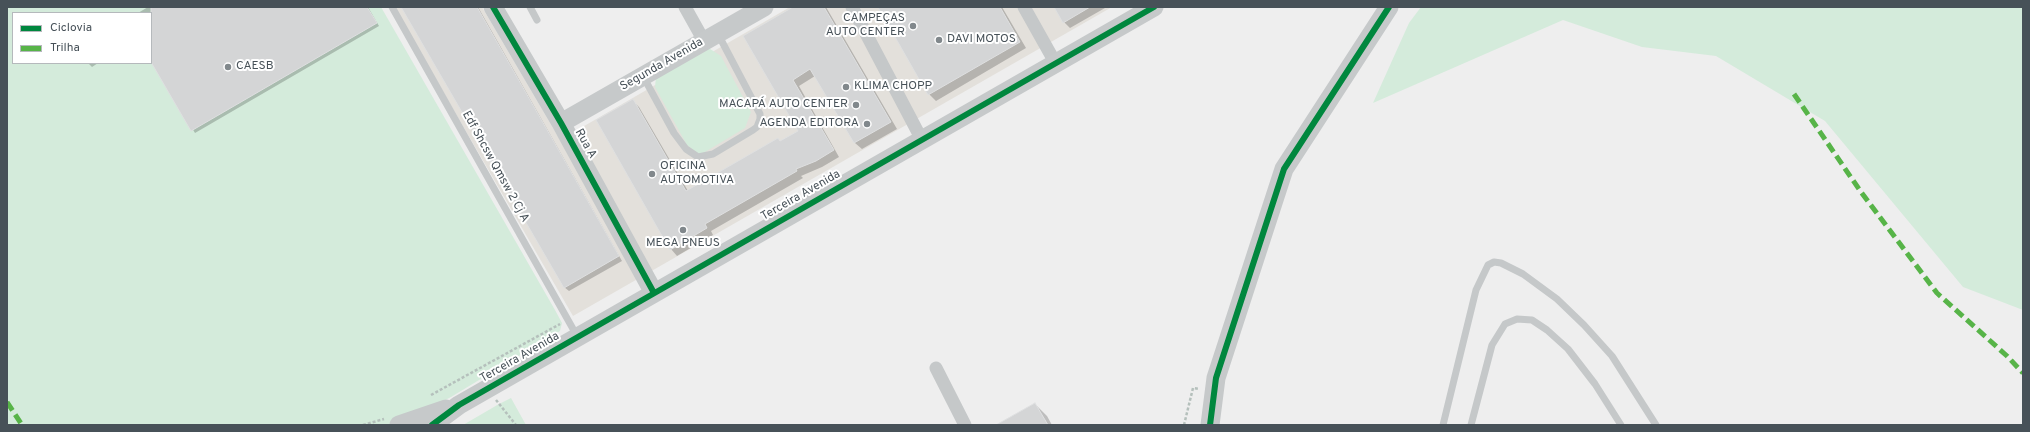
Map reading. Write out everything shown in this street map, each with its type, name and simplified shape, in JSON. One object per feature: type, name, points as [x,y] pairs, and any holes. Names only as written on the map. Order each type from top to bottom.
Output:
[{"type":"street","name":"Rua A","points":[[493,7],[561,123],[654,293]]},
{"type":"street","points":[[685,7],[711,37]]},
{"type":"street","name":"Segunda Avenida","points":[[561,123],[764,7]]},
{"type":"street","points":[[852,7],[922,140]]},
{"type":"street","points":[[1024,7],[1056,64]]},
{"type":"street","name":"Terceira Avenida","points":[[459,405],[1154,7]]},
{"type":"street","points":[[1210,425],[1216,378],[1284,169],[1389,7]]},
{"type":"street","points":[[936,368],[965,425]]},
{"type":"street","points":[[394,421],[459,405]]},
{"type":"street","points":[[432,425],[459,405]]},
{"type":"lane","name":"Edf Shcsw Qmsw 2 Cj A","points":[[392,7],[578,338]]},
{"type":"lane","points":[[530,7],[537,20]]},
{"type":"lane","points":[[643,76],[674,133],[686,149],[698,157],[713,154],[753,130],[760,119],[760,114],[711,37]]},
{"type":"lane","points":[[1443,425],[1476,290],[1488,266],[1494,262],[1501,263],[1523,274],[1557,299],[1584,325],[1612,356],[1656,425]]},
{"type":"lane","points":[[1471,425],[1492,345],[1505,324],[1517,319],[1532,320],[1547,330],[1568,349],[1595,384],[1621,425]]},
{"type":"path","points":[[430,396],[568,320]]},
{"type":"path","points":[[1184,425],[1193,388],[1203,390]]},
{"type":"path","points":[[488,389],[505,413],[516,425]]},
{"type":"path","points":[[363,425],[394,421]]},
{"type":"shaded area","points":[[394,7],[482,7],[560,140],[790,7],[1112,7],[573,316]]},
{"type":"green space","points":[[7,7],[381,7],[562,323],[560,331],[451,397],[422,412],[386,425],[7,425]]},
{"type":"green space","points":[[1421,7],[2023,7],[2023,310],[1963,287],[1825,121],[1716,56],[1642,47],[1563,20],[1373,103],[1409,23]]},
{"type":"green space","points":[[707,47],[721,56],[751,112],[745,128],[700,155],[687,145],[655,87],[656,77]]},
{"type":"green space","points":[[511,398],[526,425],[463,425],[499,404]]},
{"type":"building","name":"CAESB","points":[[151,7],[367,7],[377,23],[191,131],[152,64]]},
{"type":"building","points":[[401,7],[477,7],[619,256],[564,288]]},
{"type":"building","points":[[793,7],[824,7],[891,122],[854,143],[810,69],[793,80],[834,150],[816,161],[796,169],[797,171],[705,224],[707,228],[670,250],[596,120],[633,99],[686,191],[778,138],[780,141],[798,131],[743,36]]},
{"type":"building","points":[[878,7],[1000,7],[1020,42],[928,95]]},
{"type":"building","points":[[1054,7],[1090,7],[1063,23]]},
{"type":"building","points":[[1035,403],[1048,425],[996,425]]},
{"type":"marked path","points":[[1794,94],[1861,192],[1937,293],[2007,356],[2023,373]]},
{"type":"marked path","points":[[7,402],[22,425]]},
{"type":"cycle path","points":[[493,7],[561,123],[654,293]]},
{"type":"cycle path","points":[[432,425],[459,405],[1154,7]]},
{"type":"cycle path","points":[[1210,425],[1216,378],[1284,169],[1389,7]]},
{"type":"place","name":"CAMPEÇAS AUTO CENTER","points":[[913,26]]},
{"type":"place","name":"DAVI MOTOS","points":[[939,40]]},
{"type":"place","name":"CAESB","points":[[228,67]]},
{"type":"place","name":"KLIMA CHOPP","points":[[846,87]]},
{"type":"place","name":"MACAPÁ AUTO CENTER","points":[[856,105]]},
{"type":"place","name":"AGENDA EDITORA","points":[[867,124]]},
{"type":"place","name":"OFICINA AUTOMOTIVA","points":[[652,174]]},
{"type":"place","name":"MEGA PNEUS","points":[[683,230]]}]
